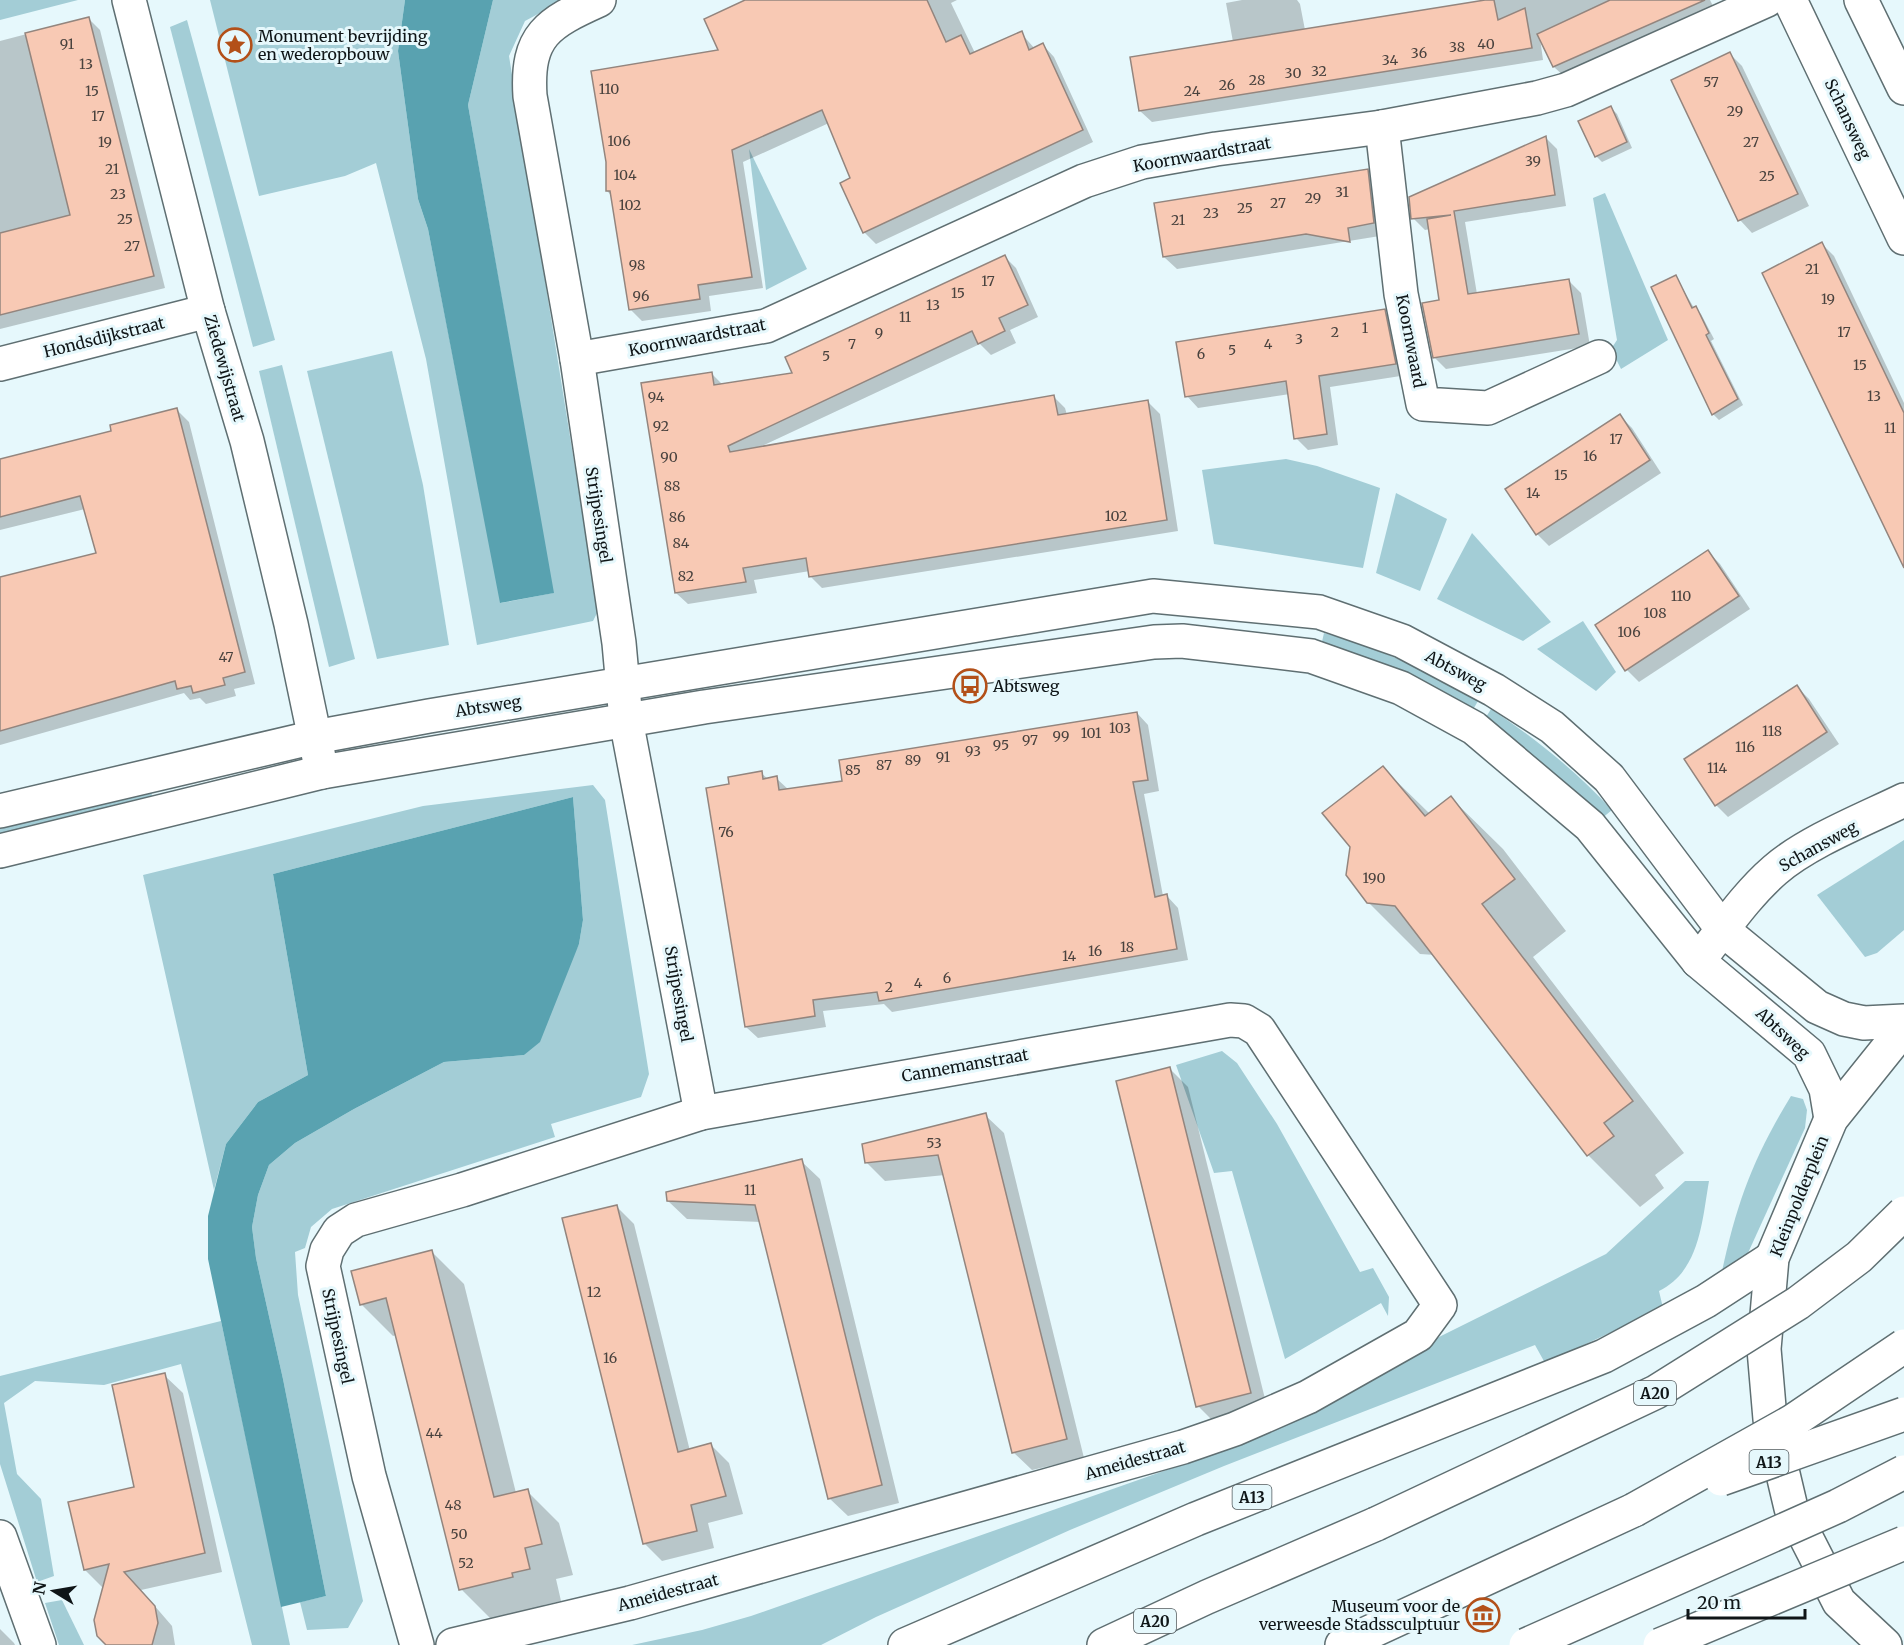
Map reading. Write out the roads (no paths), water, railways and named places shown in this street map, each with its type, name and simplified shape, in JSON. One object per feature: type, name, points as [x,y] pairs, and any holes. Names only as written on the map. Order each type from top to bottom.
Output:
[{"type":"main road","name":"Ziedewijstraat","points":[[129,0],[208,311],[247,441],[291,624],[315,737]]},
{"type":"main road","name":"Strijpesingel","points":[[417,1645],[369,1476],[323,1266],[327,1250],[339,1231],[356,1220],[462,1190],[701,1113],[626,720],[577,359],[530,96],[529,76],[534,50],[544,30],[570,13],[599,0]]},
{"type":"main road","name":"Koornwaardstraat","points":[[577,359],[766,326],[1084,181],[1142,162],[1216,148],[1382,127],[1537,98],[1566,90],[1767,0]]},
{"type":"main road","name":"Schansweg","points":[[1790,0],[1904,238]]},
{"type":"main road","points":[[1861,0],[1904,88]]},
{"type":"main road","name":"Koornwaard","points":[[1382,127],[1401,294],[1423,404],[1488,408],[1599,357]]},
{"type":"main road","name":"Hondsdijkstraat","points":[[0,364],[208,311]]},
{"type":"main road","name":"Abtsweg","points":[[0,811],[315,737],[1153,596],[1319,612],[1402,640],[1494,690],[1552,727],[1609,778],[1723,930],[1817,1007],[1844,1019],[1864,1023],[1904,1021]]},
{"type":"main road","name":"Abtsweg","points":[[0,851],[322,772],[626,720],[1154,642],[1182,641],[1311,656],[1401,688],[1474,728],[1590,826],[1698,961],[1809,1054],[1826,1089],[1831,1119]]},
{"type":"main road","points":[[315,737],[322,772]]},
{"type":"main road","name":"Schansweg","points":[[1698,961],[1761,883],[1777,868],[1806,849],[1904,800]]},
{"type":"main road","name":"Cannemanstraat","points":[[701,1113],[1230,1020]]},
{"type":"main road","name":"Ameidestraat","points":[[453,1645],[630,1603],[1183,1447],[1235,1429],[1308,1397],[1418,1335],[1440,1305],[1259,1030],[1245,1021],[1230,1020]]},
{"type":"main road","name":"Kleinpolderplein","points":[[1884,1645],[1839,1602],[1791,1508],[1770,1419],[1764,1349],[1772,1258],[1831,1119],[1904,1028]]},
{"type":"main road","name":"A20","points":[[1104,1645],[1207,1597],[1376,1524],[1656,1392],[1798,1303],[1859,1257],[1904,1213]]},
{"type":"main road","name":"A13","points":[[905,1645],[1196,1519],[1604,1356],[1706,1301],[1772,1258]]},
{"type":"main road","points":[[1634,1510],[1793,1421],[1904,1346]]},
{"type":"main road","name":"A13","points":[[1342,1645],[1634,1510],[1904,1414]]},
{"type":"main road","points":[[1526,1645],[1838,1506],[1904,1472]]},
{"type":"main road","points":[[0,1537],[39,1645]]},
{"type":"main road","points":[[1660,1645],[1904,1543]]},
{"type":"place","name":"Monument bevrijding en wederopbouw","points":[[235,45]]},
{"type":"place","name":"Abtsweg","points":[[970,686]]},
{"type":"place","name":"Museum voor de verweesde Stadssculptuur","points":[[1483,1615]]}]
